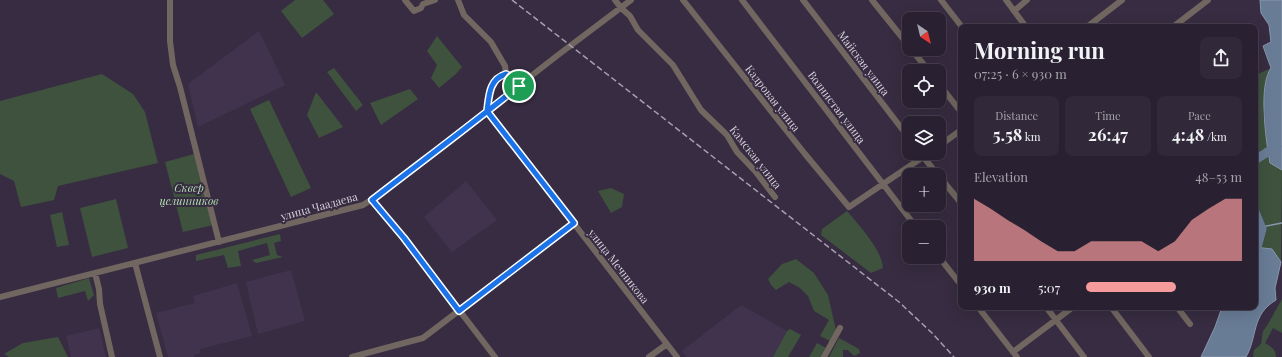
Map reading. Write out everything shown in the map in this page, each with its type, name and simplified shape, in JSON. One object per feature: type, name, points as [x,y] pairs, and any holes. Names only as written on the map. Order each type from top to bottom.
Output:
[{"type":"street","points":[[170,0],[170,41],[173,65],[180,87],[219,242]]},
{"type":"street","points":[[405,0],[414,11],[421,8],[423,4],[435,0]]},
{"type":"street","points":[[458,0],[464,15],[491,42],[505,66],[506,74]]},
{"type":"street","name":"Камская улица","points":[[615,0],[630,16],[638,30],[673,65],[701,110],[727,134],[737,152],[755,171],[775,197]]},
{"type":"street","name":"улица Чаадаева","points":[[0,298],[356,207],[366,203],[372,200],[631,0]]},
{"type":"street","name":"Кадровая улица","points":[[683,0],[849,207],[883,183]]},
{"type":"street","name":"Волнистая улица","points":[[742,0],[911,220]]},
{"type":"street","name":"Майская улица","points":[[803,0],[902,129]]},
{"type":"street","points":[[872,0],[902,37]]},
{"type":"street","points":[[941,0],[960,24]]},
{"type":"street","points":[[1006,0],[1024,24]]},
{"type":"street","points":[[1014,11],[1027,0]]},
{"type":"street","points":[[1091,24],[1122,0]]},
{"type":"street","points":[[1178,24],[1208,0]]},
{"type":"street","points":[[916,56],[923,64]]},
{"type":"street","points":[[506,74],[515,79],[519,86]]},
{"type":"street","points":[[487,111],[489,92],[492,85],[498,78],[506,74]]},
{"type":"street","points":[[946,93],[958,108]]},
{"type":"street","name":"улица Мечникова","points":[[487,111],[677,357]]},
{"type":"street","points":[[946,141],[958,132]]},
{"type":"street","points":[[883,183],[916,160]]},
{"type":"street","points":[[946,185],[958,199]]},
{"type":"street","points":[[372,200],[404,238],[495,357]]},
{"type":"street","points":[[352,357],[374,354],[423,338],[574,223]]},
{"type":"street","points":[[134,263],[160,357]]},
{"type":"street","points":[[944,264],[958,281]]},
{"type":"street","points":[[95,273],[99,289],[100,304],[112,357]]},
{"type":"street","points":[[980,310],[1015,354],[1068,310]]},
{"type":"street","points":[[1048,310],[1084,357]]},
{"type":"street","points":[[1113,310],[1149,357]]},
{"type":"street","points":[[1179,310],[1190,324]]},
{"type":"street","points":[[824,357],[840,328]]},
{"type":"street","points":[[649,357],[667,344]]},
{"type":"shaded area","points":[[259,31],[285,85],[198,127],[188,84]]},
{"type":"shaded area","points":[[466,181],[497,220],[452,252],[424,217]]},
{"type":"shaded area","points":[[291,270],[305,321],[258,334],[246,282]]},
{"type":"shaded area","points":[[237,283],[252,336],[200,349],[200,353],[194,355],[194,357],[168,357],[156,313],[195,303],[193,296]]},
{"type":"shaded area","points":[[741,305],[787,331],[773,357],[687,357],[682,351]]},
{"type":"shaded area","points":[[99,328],[106,357],[71,357],[66,336]]},
{"type":"green space","points":[[295,0],[323,0],[334,14],[302,38],[281,11]]},
{"type":"green space","points":[[437,36],[462,67],[439,88],[431,78],[437,65],[427,51]]},
{"type":"green space","points":[[334,68],[363,105],[356,111],[327,72]]},
{"type":"green space","points":[[1271,68],[1267,74],[1263,114],[1270,163],[1282,170],[1281,262],[1272,249],[1258,247],[1258,74]]},
{"type":"green space","points":[[102,74],[133,94],[145,112],[158,163],[58,186],[54,200],[21,207],[14,181],[0,174],[0,101]]},
{"type":"green space","points":[[410,89],[418,99],[381,125],[370,103]]},
{"type":"green space","points":[[316,92],[343,127],[319,138],[307,115]]},
{"type":"green space","points":[[269,100],[311,188],[291,197],[250,109]]},
{"type":"green space","name":"Сквер целинников","points":[[194,154],[213,225],[183,232],[165,162]]},
{"type":"green space","points":[[611,188],[624,194],[622,207],[611,213],[598,191]]},
{"type":"green space","points":[[116,199],[128,248],[92,257],[80,208]]},
{"type":"green space","points":[[847,211],[863,230],[879,253],[883,268],[871,273],[821,235],[822,229]]},
{"type":"green space","points":[[62,212],[69,245],[57,247],[50,215]]},
{"type":"green space","points":[[280,234],[281,241],[274,243],[277,255],[283,257],[256,263],[252,260],[270,255],[267,243],[238,251],[241,266],[228,268],[224,255],[196,261],[196,255]]},
{"type":"green space","points":[[796,259],[814,273],[828,295],[836,330],[830,341],[820,336],[829,320],[814,311],[808,296],[800,288],[789,282],[776,290],[768,279],[782,264]]},
{"type":"green space","points":[[89,278],[94,295],[88,301],[85,291],[58,298],[56,288]]},
{"type":"green space","points":[[1282,299],[1282,333],[1273,328],[1265,343],[1274,350],[1276,357],[1253,357],[1254,350],[1261,344],[1263,331]]},
{"type":"green space","points":[[790,329],[801,335],[788,357],[773,357],[787,331]]},
{"type":"green space","points":[[58,337],[68,357],[9,357],[4,354],[23,343]]},
{"type":"green space","points":[[839,338],[859,349],[860,353],[854,356],[848,350],[843,350],[843,357],[829,357]]},
{"type":"green space","points":[[817,343],[826,348],[821,357],[809,357]]},
{"type":"water","points":[[1260,0],[1282,0],[1282,170],[1270,163],[1267,141],[1264,100],[1267,76],[1271,68],[1263,46],[1271,42],[1269,25],[1261,13]]},
{"type":"water","points":[[1258,247],[1272,249],[1281,262],[1275,288],[1276,300],[1262,312],[1246,357],[1201,357],[1221,310],[1258,310]]},
{"type":"waterway","points":[[1258,158],[1277,146]]},
{"type":"waterway","points":[[1258,219],[1262,229],[1258,244]]},
{"type":"waterway","points":[[1261,227],[1282,223]]},
{"type":"railway","points":[[512,0],[899,302],[932,333],[954,357]]},
{"type":"route","points":[[519,86],[509,94],[487,111],[372,200],[404,238],[459,311],[574,223],[487,111],[489,92],[492,85],[498,78],[506,74],[515,79],[519,86]]}]
